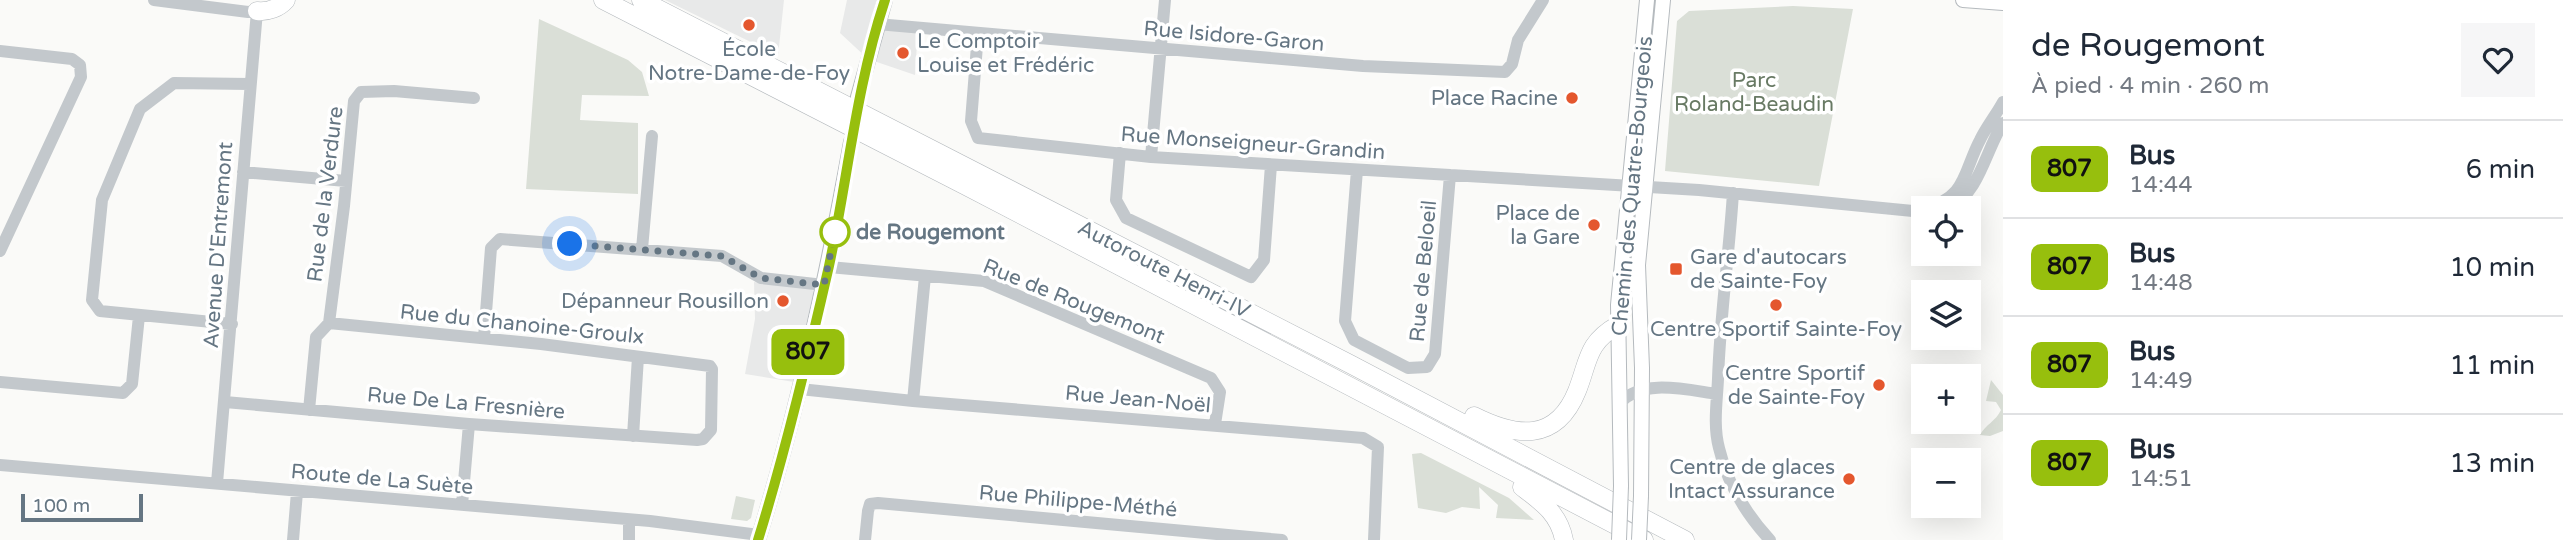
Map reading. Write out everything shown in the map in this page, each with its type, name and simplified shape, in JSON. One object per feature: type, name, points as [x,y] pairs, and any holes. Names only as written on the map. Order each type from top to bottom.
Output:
[{"type":"highway","points":[[262,5],[263,12],[281,6],[286,0]]},
{"type":"highway","name":"Autoroute Henri-IV","points":[[603,0],[966,186],[1641,540]]},
{"type":"highway","name":"Autoroute Henri-IV","points":[[641,0],[1685,540]]},
{"type":"highway","points":[[1387,384],[1407,384],[1502,429],[1519,432],[1541,429],[1555,421],[1567,408],[1578,387],[1589,352],[1599,337],[1618,325]]},
{"type":"highway","points":[[1505,469],[1556,516],[1564,540]]},
{"type":"main road","points":[[858,97],[885,0]]},
{"type":"main road","name":"Chemin des Quatre-Bourgeois","points":[[1641,540],[1642,389],[1638,187],[1647,0]]},
{"type":"main road","name":"Chemin des Quatre-Bourgeois","points":[[1619,540],[1621,486],[1618,325],[1663,0]]},
{"type":"main road","points":[[1963,0],[2003,3]]},
{"type":"main road","points":[[759,538],[800,388],[829,267],[851,142]]},
{"type":"street","points":[[154,0],[248,12],[262,5]]},
{"type":"street","points":[[1151,157],[1165,0]]},
{"type":"street","name":"Rue Isidore-Garon","points":[[877,24],[1363,66],[1505,72],[1513,64],[1518,40],[1544,0]]},
{"type":"street","name":"Avenue D'Entremont","points":[[217,483],[250,84],[262,5]]},
{"type":"street","name":"Rue Monseigneur-Grandin","points":[[978,33],[971,121],[978,138],[1151,157],[1556,180],[1911,209]]},
{"type":"street","points":[[0,51],[72,59],[80,65],[81,77],[0,251]]},
{"type":"street","points":[[232,324],[100,311],[92,300],[102,200],[138,113],[174,83],[250,84]]},
{"type":"street","name":"Rue de la Verdure","points":[[309,410],[316,337],[329,323],[354,101],[361,92],[394,91],[474,98]]},
{"type":"street","points":[[1952,196],[1957,191],[1980,138],[2003,102]]},
{"type":"street","points":[[1965,196],[1975,183],[1991,142],[2003,123]]},
{"type":"street","points":[[642,249],[652,136]]},
{"type":"street","points":[[1120,153],[1116,200],[1126,218],[1251,277],[1264,260],[1272,165]]},
{"type":"street","name":"Rue de Beloeil","points":[[1357,170],[1345,321],[1354,340],[1408,368],[1427,367],[1435,354],[1450,175]]},
{"type":"street","points":[[243,173],[346,181]]},
{"type":"street","points":[[1732,193],[1715,419],[1724,467],[1741,502],[1770,540]]},
{"type":"street","points":[[484,338],[491,248],[499,239],[722,256],[761,278],[824,285]]},
{"type":"street","name":"Rue de Rougemont","points":[[829,267],[984,281],[1211,378],[1220,392],[1214,424]]},
{"type":"street","points":[[913,401],[925,276]]},
{"type":"street","points":[[0,382],[123,393],[132,384],[139,316]]},
{"type":"street","name":"Rue du Chanoine-Groulx","points":[[329,323],[484,338],[710,366],[711,430],[703,439]]},
{"type":"street","points":[[632,436],[638,357]]},
{"type":"street","name":"Rue Jean-Noël","points":[[800,388],[913,401],[1363,438],[1378,447],[1374,540]]},
{"type":"street","points":[[1620,403],[1630,393],[1642,389],[1679,389],[1717,394]]},
{"type":"street","name":"Rue De La Fresnière","points":[[225,402],[469,424],[703,439]]},
{"type":"street","points":[[462,505],[469,424]]},
{"type":"street","name":"Route de La Suète","points":[[0,465],[650,521],[759,538]]},
{"type":"street","points":[[293,540],[297,492]]},
{"type":"street","name":"Rue Philippe-Méthé","points":[[865,540],[870,504],[878,503],[1282,540]]},
{"type":"street","points":[[629,521],[629,540]]},
{"type":"shaded area","name":"École Notre-Dame-de-Foy","points":[[665,0],[784,0],[778,56],[769,51]]},
{"type":"shaded area","points":[[847,0],[885,0],[878,24],[918,28],[915,75],[868,59],[840,33]]},
{"type":"shaded area","points":[[754,282],[812,289],[814,293],[794,382],[745,374],[755,319]]},
{"type":"green space","name":"Parc Roland-Beaudin","points":[[1793,6],[1853,9],[1819,186],[1665,171],[1677,21],[1689,11]]},
{"type":"green space","points":[[539,19],[628,60],[642,72],[649,96],[582,95],[580,120],[638,123],[638,194],[526,189]]},
{"type":"green space","points":[[1991,380],[2003,395],[2003,431],[1990,436],[1980,435],[2001,410],[1996,402],[1986,401]]},
{"type":"green space","points":[[1421,453],[1509,498],[1534,520],[1496,518],[1498,505],[1479,487],[1480,509],[1462,507],[1446,513],[1418,508],[1412,454]]},
{"type":"green space","points":[[736,496],[755,500],[751,518],[747,521],[731,519]]},
{"type":"bus line","name":"807","points":[[758,540],[800,388],[829,267],[858,97],[885,0]]},
{"type":"place","name":"École Notre-Dame-de-Foy","points":[[749,25]]},
{"type":"place","name":"Le Comptoir Louise et Frédéric","points":[[903,53]]},
{"type":"place","name":"Place Racine","points":[[1572,98]]},
{"type":"place","name":"Place de la Gare","points":[[1594,225]]},
{"type":"place","name":"de Rougemont","points":[[835,232]]},
{"type":"place","name":"Gare d'autocars de Sainte-Foy","points":[[1676,269]]},
{"type":"place","name":"Dépanneur Rousillon","points":[[783,301]]},
{"type":"place","name":"Centre Sportif Sainte-Foy","points":[[1776,305]]},
{"type":"place","name":"Centre Sportif de Sainte-Foy","points":[[1879,385]]},
{"type":"place","name":"Centre de glaces Intact Assurance","points":[[1849,479]]},
{"type":"route","points":[[570,244],[686,251],[722,256],[761,278],[824,285],[835,232]]}]
